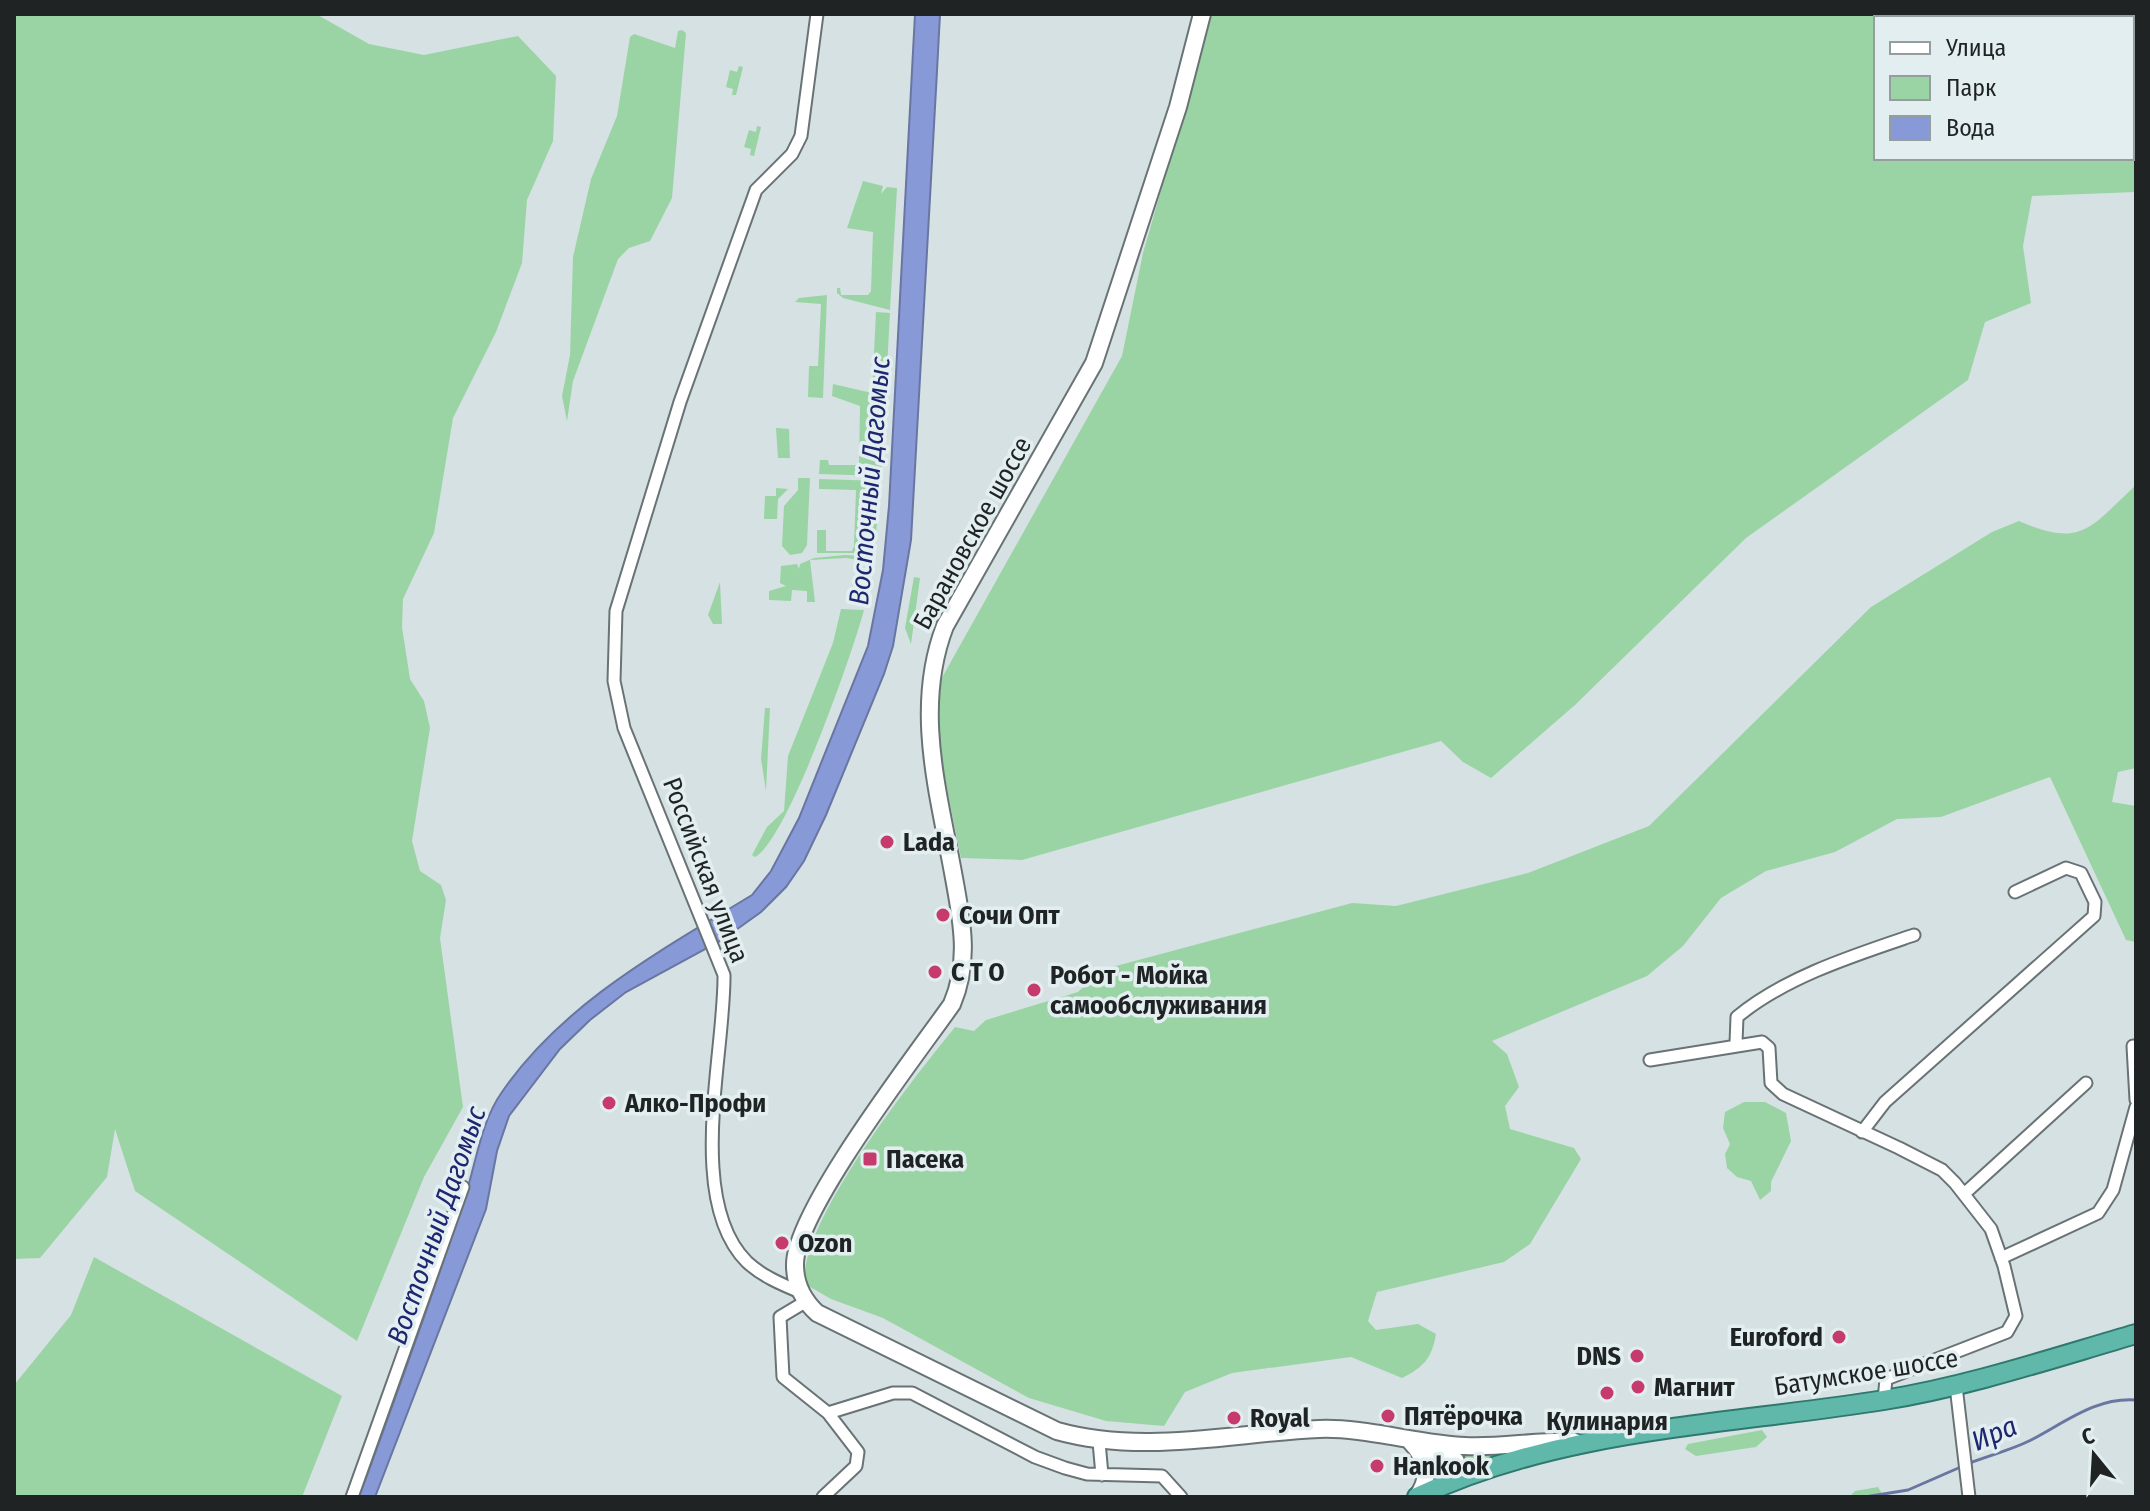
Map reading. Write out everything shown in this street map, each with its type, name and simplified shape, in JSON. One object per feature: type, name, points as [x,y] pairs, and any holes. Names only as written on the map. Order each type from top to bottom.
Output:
[{"type":"highway","name":"Батумское шоссе","points":[[1417,1497],[1458,1478],[1593,1443],[1737,1418],[1884,1400],[1956,1386],[2136,1334]]},
{"type":"main road","name":"Барановское шоссе","points":[[802,1297],[795,1264],[811,1211],[952,1004],[960,980],[962,923],[928,715],[935,651],[945,626],[1094,363],[1178,107],[1202,14]]},
{"type":"main road","name":"Российская улица","points":[[802,1297],[817,1313],[1017,1412],[1057,1431],[1099,1442],[1194,1440],[1323,1429],[1468,1447],[1541,1440],[1593,1443]]},
{"type":"main road","points":[[1410,1441],[1458,1478]]},
{"type":"main road","points":[[1410,1441],[1424,1458],[1427,1472],[1417,1497]]},
{"type":"street","name":"Российская улица","points":[[802,1297],[747,1262],[737,1249],[720,1209],[710,1124],[724,1008],[724,975],[624,728],[614,681],[616,611],[680,402],[756,190],[792,154],[801,136],[817,14]]},
{"type":"street","points":[[1862,1132],[1885,1102],[2094,916],[2095,902],[2081,873],[2066,868],[2015,892]]},
{"type":"street","points":[[1736,1043],[1737,1017],[1750,1007],[1800,980],[1914,935]]},
{"type":"street","points":[[1650,1060],[1736,1043],[1767,1045],[1771,1083],[1783,1094],[1942,1170],[1991,1229],[2016,1316],[2007,1332],[1917,1370],[1892,1375],[1886,1379],[1884,1400]]},
{"type":"street","points":[[2133,1046],[2136,1100]]},
{"type":"street","points":[[1964,1194],[2086,1083]]},
{"type":"street","points":[[2001,1258],[2098,1213],[2113,1190],[2136,1107]]},
{"type":"street","points":[[352,1497],[463,1187]]},
{"type":"street","points":[[802,1297],[780,1317],[783,1377],[828,1413],[858,1452],[856,1466],[823,1497]]},
{"type":"street","name":"Батумское шоссе","points":[[1956,1386],[1969,1497]]},
{"type":"street","points":[[828,1413],[893,1393],[912,1393],[1035,1457],[1087,1474],[1162,1476],[1181,1497]]},
{"type":"street","points":[[1099,1442],[1102,1475]]},
{"type":"green space","points":[[14,14],[316,14],[369,44],[424,55],[518,36],[556,76],[553,141],[527,200],[522,263],[496,332],[453,418],[434,533],[403,599],[402,627],[410,679],[424,701],[430,728],[412,841],[420,871],[441,885],[446,900],[440,938],[463,1107],[424,1177],[357,1341],[135,1191],[115,1129],[107,1177],[40,1258],[14,1259]]},
{"type":"green space","points":[[1212,14],[2136,14],[2136,192],[2032,196],[2023,246],[2031,303],[1985,322],[1968,380],[1746,538],[1575,705],[1491,778],[1463,762],[1441,741],[1022,860],[961,858],[937,740],[939,683],[1122,356],[1143,253]]},
{"type":"green space","points":[[678,31],[686,33],[672,198],[650,241],[629,248],[618,259],[573,381],[567,421],[562,396],[570,355],[573,257],[591,179],[617,116],[630,37],[634,34],[675,48]]},
{"type":"green space","points":[[739,66],[743,67],[736,95],[732,95],[733,89],[726,87],[730,70],[737,72]]},
{"type":"green space","points":[[757,126],[761,127],[754,156],[750,155],[751,149],[744,147],[749,130],[756,132]]},
{"type":"green space","points":[[863,181],[883,186],[881,194],[887,187],[897,188],[890,310],[843,298],[837,293],[837,288],[840,288],[841,295],[868,295],[871,291],[873,232],[847,228]]},
{"type":"green space","points":[[827,295],[823,398],[808,397],[809,366],[818,366],[821,304],[795,302],[799,298]]},
{"type":"green space","points":[[876,312],[890,313],[881,476],[819,474],[820,460],[828,460],[829,465],[859,465],[860,406],[832,396],[833,384],[872,393]]},
{"type":"green space","points":[[776,428],[789,429],[790,458],[778,458]]},
{"type":"green space","points":[[798,478],[810,478],[807,545],[802,553],[790,555],[782,546],[784,506],[798,490]]},
{"type":"green space","points":[[819,479],[881,481],[874,553],[817,553],[817,530],[826,530],[826,551],[852,551],[856,490],[819,489]]},
{"type":"green space","points":[[2136,485],[2136,768],[2118,772],[2112,802],[2136,806],[2136,942],[2126,940],[2050,777],[1941,817],[1897,819],[1835,852],[1766,871],[1721,898],[1683,946],[1647,976],[1492,1041],[1507,1054],[1519,1087],[1505,1106],[1510,1129],[1574,1148],[1581,1159],[1530,1244],[1504,1262],[1377,1292],[1368,1321],[1376,1330],[1418,1324],[1436,1334],[1426,1361],[1402,1378],[1351,1357],[1232,1373],[1185,1392],[1164,1426],[1106,1421],[1029,1398],[883,1318],[831,1299],[805,1284],[808,1258],[820,1225],[839,1189],[888,1114],[955,1027],[974,1031],[986,1020],[1078,992],[1101,970],[1352,903],[1396,906],[1528,873],[1649,826],[1871,607],[1992,532],[2019,521],[2058,533],[2084,529],[2096,522]]},
{"type":"green space","points":[[776,488],[788,489],[778,499],[777,519],[764,519],[765,496],[776,496]]},
{"type":"green space","points":[[845,555],[874,557],[873,562],[846,558],[810,560],[815,602],[807,602],[807,591],[792,590],[791,601],[769,600],[769,591],[786,586],[780,583],[781,566],[797,564],[799,569],[800,564],[814,558]]},
{"type":"green space","points":[[863,570],[872,570],[866,604],[856,599],[852,587],[856,576]]},
{"type":"green space","points":[[914,577],[920,578],[911,644],[905,628]]},
{"type":"green space","points":[[720,582],[722,624],[713,624],[708,615]]},
{"type":"green space","points":[[841,609],[864,610],[847,664],[801,783],[768,844],[755,857],[752,855],[767,827],[784,811],[788,756],[833,643]]},
{"type":"green space","points":[[765,708],[770,708],[766,791],[761,759]]},
{"type":"green space","points":[[1744,1102],[1765,1102],[1786,1113],[1791,1141],[1771,1182],[1771,1191],[1760,1200],[1751,1181],[1737,1177],[1727,1168],[1725,1154],[1730,1144],[1723,1128],[1725,1112]]},
{"type":"green space","points":[[94,1257],[342,1396],[302,1497],[14,1497],[14,1385],[71,1315]]},
{"type":"green space","points":[[1762,1430],[1767,1437],[1756,1447],[1696,1456],[1685,1449],[1688,1444]]},
{"type":"green space","points":[[1528,1449],[1467,1466],[1462,1454],[1463,1452]]},
{"type":"green space","points":[[1878,1487],[1884,1497],[1849,1497],[1855,1491]]},
{"type":"water","points":[[915,14],[940,14],[911,540],[893,646],[884,674],[826,815],[804,861],[786,887],[761,912],[722,940],[626,992],[590,1020],[560,1049],[509,1116],[497,1151],[486,1209],[375,1497],[359,1497],[439,1275],[483,1131],[502,1092],[554,1031],[584,1005],[649,958],[752,895],[771,871],[799,818],[868,646],[883,570],[889,506]]},
{"type":"waterway","name":"Ира","points":[[1970,1463],[2026,1443],[2095,1406],[2136,1400]]},
{"type":"waterway","name":"Ира","points":[[1865,1497],[1908,1490],[1963,1466]]},
{"type":"place","name":"Lada","points":[[887,842]]},
{"type":"place","name":"Сочи Опт","points":[[943,915]]},
{"type":"place","name":"С Т О","points":[[935,972]]},
{"type":"place","name":"Робот - Мойка самообслуживания","points":[[1034,990]]},
{"type":"place","name":"Алко-Профи","points":[[609,1103]]},
{"type":"place","name":"Пасека","points":[[870,1159]]},
{"type":"place","name":"Ozon","points":[[782,1243]]},
{"type":"place","name":"Euroford","points":[[1839,1337]]},
{"type":"place","name":"DNS","points":[[1637,1356]]},
{"type":"place","name":"Магнит","points":[[1638,1387]]},
{"type":"place","name":"Кулинария","points":[[1607,1393]]},
{"type":"place","name":"Пятёрочка","points":[[1388,1416]]},
{"type":"place","name":"Royal","points":[[1234,1418]]},
{"type":"place","name":"Hankook","points":[[1377,1466]]},
{"type":"water label","name":"Восточный Дагомыс","points":[[869,481]]},
{"type":"water label","name":"Восточный Дагомыс","points":[[436,1225]]}]
